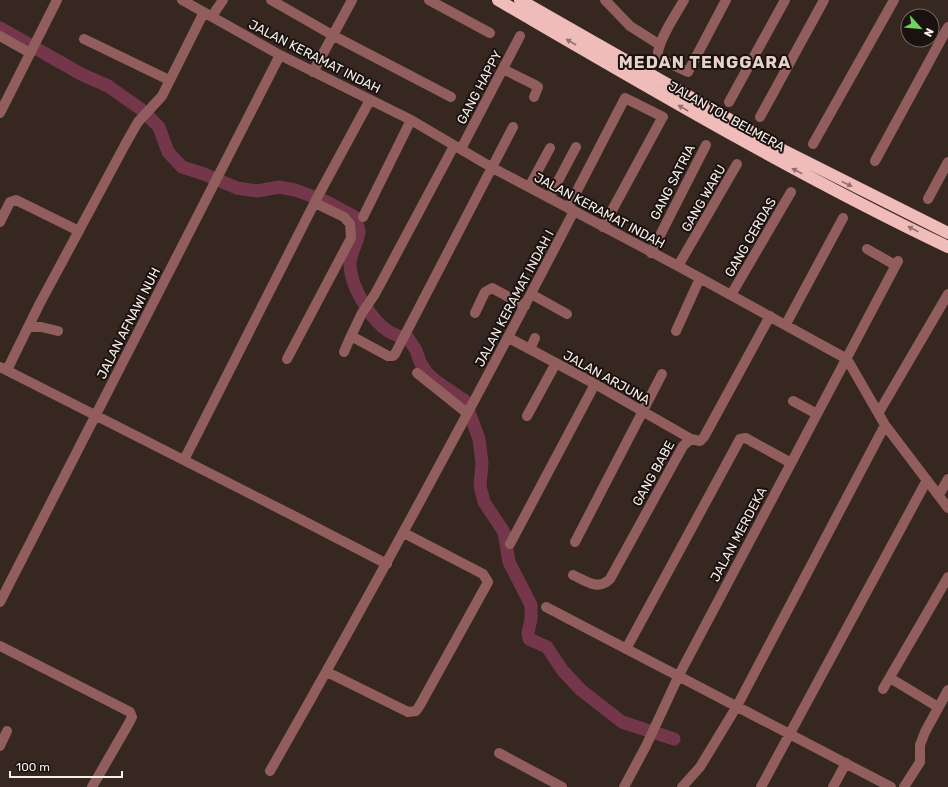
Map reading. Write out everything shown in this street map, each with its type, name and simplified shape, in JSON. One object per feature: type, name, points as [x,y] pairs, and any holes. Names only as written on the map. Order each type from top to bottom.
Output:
[{"type":"highway","name":"JALAN TOL BELMERA","points":[[498,0],[725,132],[798,171],[948,247]]},
{"type":"highway","name":"JALAN TOL BELMERA","points":[[520,0],[783,150],[948,233]]},
{"type":"street","points":[[0,113],[56,0]]},
{"type":"street","name":"JALAN KERAMAT INDAH","points":[[182,0],[280,55],[411,120],[491,167],[786,324],[847,359],[886,425],[948,508]]},
{"type":"street","points":[[223,0],[208,14],[169,80],[162,96],[142,119],[126,143],[4,369],[387,564]]},
{"type":"street","points":[[272,0],[334,36],[451,97]]},
{"type":"street","points":[[313,72],[334,36],[352,0]]},
{"type":"street","points":[[428,0],[490,33]]},
{"type":"street","points":[[684,0],[657,52],[658,58],[672,66],[688,72],[726,0]]},
{"type":"street","points":[[729,102],[785,0]]},
{"type":"street","points":[[760,117],[824,0]]},
{"type":"street","points":[[813,144],[894,0]]},
{"type":"street","points":[[610,2],[630,26],[660,45]]},
{"type":"street","points":[[875,161],[948,27]]},
{"type":"street","points":[[0,36],[32,48]]},
{"type":"street","name":"GANG HAPPY","points":[[344,352],[362,313],[375,294],[503,69],[520,36]]},
{"type":"street","points":[[84,39],[169,80]]},
{"type":"street","name":"JALAN AFNAWI NUH","points":[[0,602],[96,416],[209,191],[280,55]]},
{"type":"street","points":[[503,69],[538,87],[534,97]]},
{"type":"street","name":"JALAN KERAMAT INDAH I","points":[[270,771],[387,564],[476,396],[509,338],[625,98],[662,118],[603,227]]},
{"type":"street","points":[[184,460],[315,202],[370,100]]},
{"type":"street","points":[[363,217],[411,120]]},
{"type":"street","points":[[350,338],[356,338],[392,356],[418,313],[491,167],[513,127]]},
{"type":"street","name":"GANG SATRIA","points":[[651,253],[706,145]]},
{"type":"street","points":[[549,198],[576,147]]},
{"type":"street","points":[[529,187],[550,148]]},
{"type":"street","points":[[928,200],[948,162]]},
{"type":"street","name":"GANG WARU","points":[[678,266],[738,164]]},
{"type":"street","name":"GANG CERDAS","points":[[732,295],[791,192]]},
{"type":"street","points":[[0,222],[10,202],[16,200],[79,231]]},
{"type":"street","points":[[288,359],[351,238],[350,224],[344,217],[315,202]]},
{"type":"street","points":[[786,324],[843,218]]},
{"type":"street","name":"JALAN MERDEKA","points":[[624,787],[646,746],[679,675],[897,263],[866,249]]},
{"type":"street","points":[[676,331],[700,278]]},
{"type":"street","points":[[475,313],[485,292],[492,288],[525,306]]},
{"type":"street","points":[[531,294],[567,314]]},
{"type":"street","points":[[879,412],[948,294]]},
{"type":"street","name":"GANG BABE","points":[[573,576],[598,586],[607,582],[667,476],[677,455],[686,442],[691,439],[700,441],[704,437],[770,316]]},
{"type":"street","points":[[28,327],[41,327],[58,331]]},
{"type":"street","name":"JALAN ARJUNA","points":[[509,338],[595,384],[691,439]]},
{"type":"street","points":[[530,349],[535,338]]},
{"type":"street","points":[[527,416],[556,363]]},
{"type":"street","points":[[417,373],[468,412]]},
{"type":"street","points":[[575,542],[662,374]]},
{"type":"street","points":[[510,544],[595,384]]},
{"type":"street","points":[[793,401],[818,414]]},
{"type":"street","points":[[684,784],[700,767],[737,706],[886,425]]},
{"type":"street","points":[[626,649],[740,439],[746,438],[791,463]]},
{"type":"street","points":[[939,495],[948,479]]},
{"type":"street","points":[[761,787],[927,480]]},
{"type":"street","points":[[327,672],[408,712],[416,711],[420,705],[488,582],[483,574],[404,533]]},
{"type":"street","points":[[883,689],[948,577]]},
{"type":"street","points":[[546,607],[679,675],[891,787]]},
{"type":"street","points":[[0,646],[130,712],[132,717],[129,723],[92,787]]},
{"type":"street","points":[[890,678],[938,707]]},
{"type":"street","points":[[904,787],[920,762],[920,745],[948,690]]},
{"type":"street","points":[[0,746],[7,731]]},
{"type":"street","points":[[499,753],[562,787]]},
{"type":"street","points":[[833,787],[846,763]]},
{"type":"waterway","points":[[0,28],[81,74],[108,86],[142,110],[159,127],[168,152],[182,167],[204,174],[237,188],[257,191],[279,187],[295,190],[325,201],[355,217],[359,232],[351,256],[351,274],[365,306],[388,331],[398,336],[408,338],[416,350],[420,362],[427,373],[437,382],[465,401],[479,439],[482,463],[480,486],[484,502],[504,532],[509,562],[531,605],[531,619],[528,633],[529,639],[547,647],[563,671],[581,690],[622,722],[674,739]]},
{"type":"district","name":"MEDAN TENGGARA","points":[[705,62]]}]
